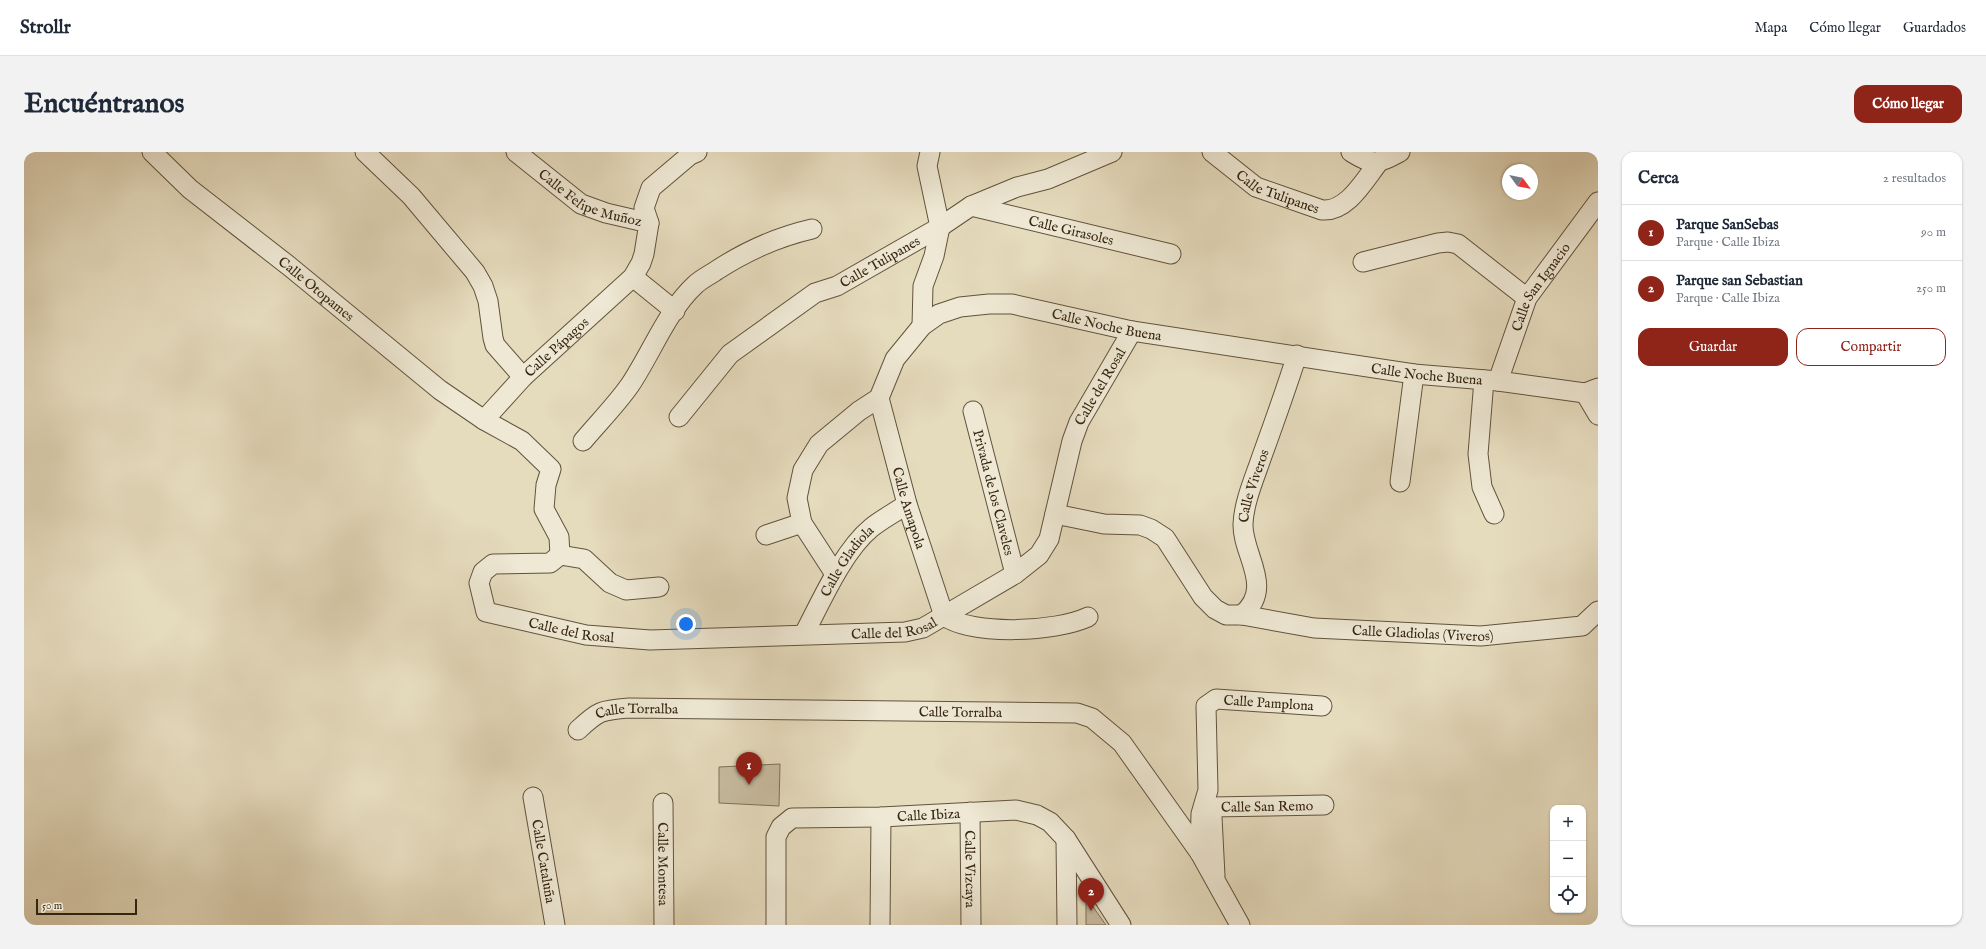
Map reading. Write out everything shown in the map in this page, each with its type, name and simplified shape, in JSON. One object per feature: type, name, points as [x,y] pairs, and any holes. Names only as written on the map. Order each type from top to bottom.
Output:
[{"type":"street","name":"Calle Otopames","points":[[152,152],[190,189],[289,266],[440,390],[484,420],[522,441],[551,469],[546,485],[544,508],[559,537],[560,555]]},
{"type":"street","points":[[365,152],[411,196],[475,272],[483,286],[488,301],[495,345],[523,377]]},
{"type":"street","name":"Calle Felipe Muñoz","points":[[516,152],[581,204],[606,213],[649,223]]},
{"type":"street","name":"Calle Pápagos","points":[[484,420],[523,377],[633,277],[641,263],[649,223],[644,208],[651,188],[690,155],[697,152]]},
{"type":"street","points":[[922,326],[923,286],[934,256],[940,227],[927,166],[930,152]]},
{"type":"street","name":"Calle Tulipanes","points":[[679,417],[730,354],[815,293],[837,286],[940,227],[971,206],[1017,187],[1048,179],[1112,152]]},
{"type":"street","name":"Calle Tulipanes","points":[[1212,152],[1256,187],[1322,210],[1330,210],[1347,201],[1378,163],[1400,152]]},
{"type":"street","points":[[1351,152],[1365,160],[1378,163]]},
{"type":"street","name":"Calle San Ignacio","points":[[1494,514],[1482,487],[1478,454],[1491,380],[1527,298],[1598,202]]},
{"type":"street","name":"Calle Girasoles","points":[[971,206],[1171,254]]},
{"type":"street","points":[[583,441],[629,385],[675,311],[696,284],[741,255],[784,235],[812,228]]},
{"type":"street","points":[[1363,262],[1438,243],[1448,242],[1458,244],[1527,298]]},
{"type":"street","points":[[633,277],[675,311]]},
{"type":"street","name":"Calle Noche Buena","points":[[879,398],[895,359],[922,326],[939,314],[960,307],[989,304],[1012,304],[1132,331],[1414,374],[1591,390]]},
{"type":"street","name":"Calle del Rosal","points":[[560,555],[550,562],[493,564],[483,572],[479,583],[486,612],[586,635],[642,639],[905,632],[923,628],[1015,574],[1039,555],[1050,539],[1072,440],[1079,422],[1132,331]]},
{"type":"street","name":"Calle Viveros","points":[[1242,615],[1248,609],[1258,587],[1243,526],[1244,515],[1254,479],[1297,356]]},
{"type":"street","points":[[1400,482],[1414,374]]},
{"type":"street","points":[[1591,390],[1598,415]]},
{"type":"street","points":[[836,574],[802,524],[798,498],[803,470],[819,444],[859,411],[879,398]]},
{"type":"street","name":"Calle Amapola","points":[[879,398],[907,504],[944,616]]},
{"type":"street","name":"Privada de los Claveles","points":[[974,411],[1015,574]]},
{"type":"street","name":"Calle Gladiola","points":[[804,634],[836,574],[871,528],[907,504]]},
{"type":"street","name":"Calle Gladiolas (Viveros)","points":[[1056,514],[1104,524],[1140,525],[1151,529],[1165,538],[1203,597],[1215,609],[1226,615],[1242,615],[1314,628],[1481,636],[1582,626],[1598,611]]},
{"type":"street","points":[[766,535],[802,524]]},
{"type":"street","points":[[560,555],[584,559],[610,583],[626,590],[659,587]]},
{"type":"street","points":[[944,616],[961,625],[999,629],[1050,628],[1073,623],[1088,617]]},
{"type":"street","name":"Calle Pamplona","points":[[1215,879],[1205,709],[1209,703],[1216,699],[1322,706]]},
{"type":"street","name":"Calle Torralba","points":[[578,730],[594,715],[608,710],[629,708],[1077,713],[1092,718],[1122,743],[1200,852],[1240,925]]},
{"type":"street","name":"Calle Cataluña","points":[[533,797],[555,925]]},
{"type":"street","name":"Calle Pamplona","points":[[1200,852],[1201,814],[1210,798]]},
{"type":"street","name":"Calle San Remo","points":[[1210,798],[1324,805]]},
{"type":"street","name":"Calle Montesa","points":[[663,803],[664,925]]},
{"type":"street","name":"Calle Ibiza","points":[[776,925],[776,837],[784,824],[792,818],[881,817],[1016,810],[1037,815],[1050,822],[1066,840],[1121,925]]},
{"type":"street","name":"Calle Vizcaya","points":[[970,812],[971,925]]},
{"type":"street","points":[[880,925],[881,817]]},
{"type":"street","points":[[1066,840],[1067,925]]},
{"type":"shaded area","points":[[780,764],[779,806],[719,803],[719,767]]},
{"type":"shaded area","points":[[1086,897],[1106,925],[1086,925]]},
{"type":"place","name":"Parque SanSebas","points":[[749,785]]},
{"type":"place","name":"Parque san Sebastian","points":[[1091,911]]}]
